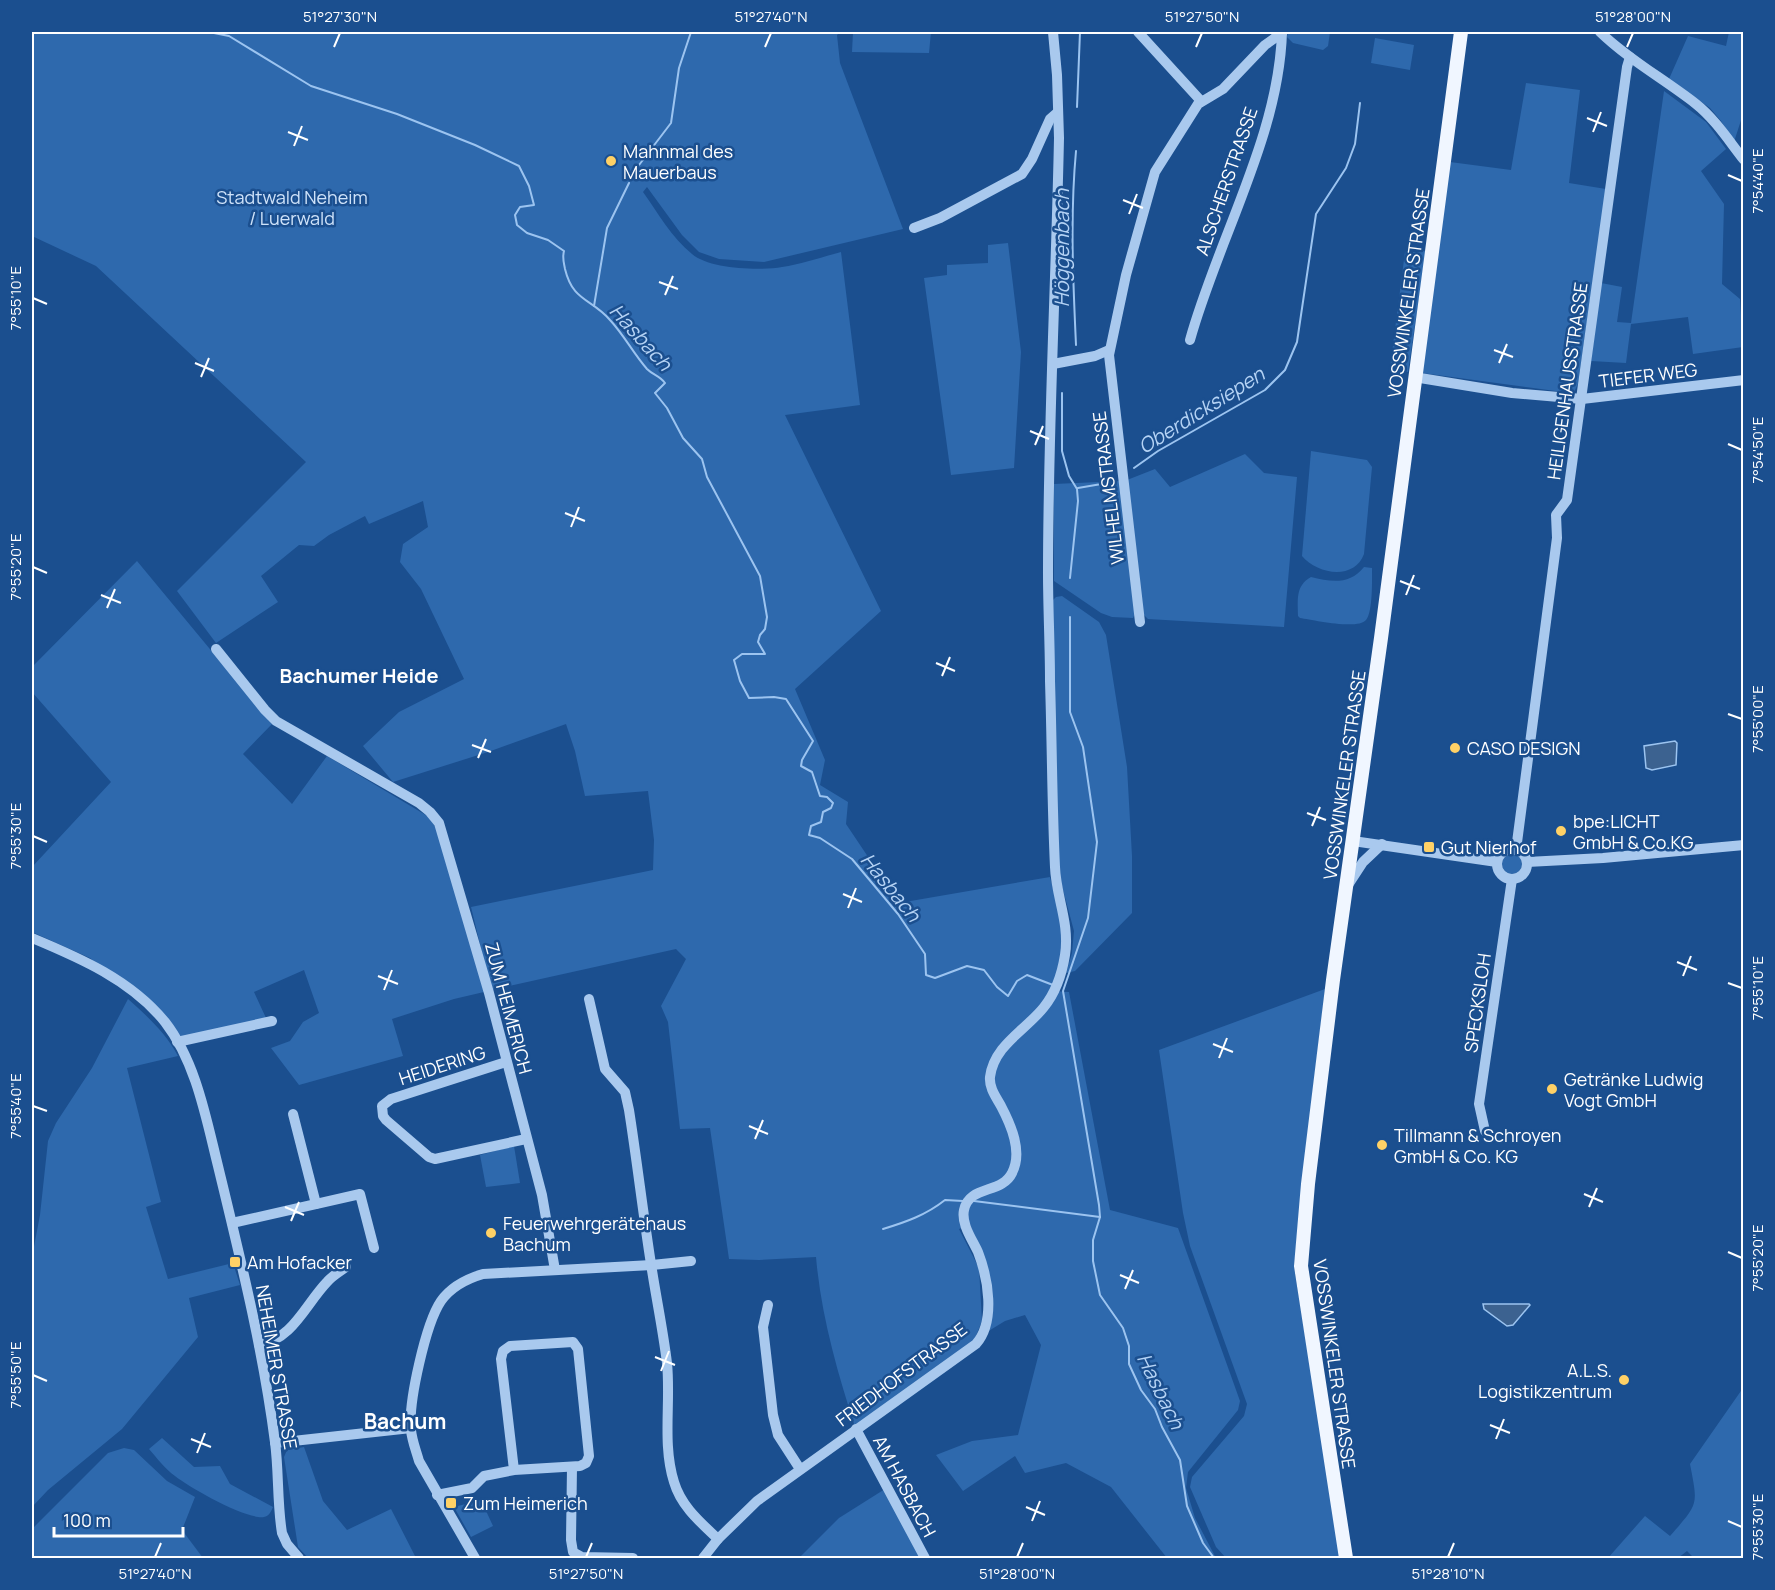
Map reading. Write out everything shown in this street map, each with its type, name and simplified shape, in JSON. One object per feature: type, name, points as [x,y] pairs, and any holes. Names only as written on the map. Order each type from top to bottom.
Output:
[{"type":"main road","name":"VOSSWINKELER STRASSE","points":[[1346,1558],[1301,1266],[1311,1161],[1461,32]]},
{"type":"street","name":"FRIEDHOFSTRASSE","points":[[703,1558],[718,1539],[757,1501],[976,1344],[983,1333],[988,1303],[985,1275],[980,1256],[963,1216],[965,1205],[971,1197],[1007,1181],[1014,1167],[1016,1149],[1013,1133],[990,1084],[992,1069],[1002,1050],[1016,1033],[1041,1011],[1053,992],[1065,952],[1066,930],[1055,869],[1048,583],[1057,242],[1058,112],[1053,32]]},
{"type":"street","points":[[1138,32],[1201,101]]},
{"type":"street","name":"WILHELMSTRASSE","points":[[1140,622],[1109,350],[1134,244],[1154,176],[1201,101],[1223,89],[1265,45],[1282,32]]},
{"type":"street","name":"ALSCHERSTRASSE","points":[[1190,340],[1201,302],[1259,144],[1281,58],[1282,32]]},
{"type":"street","points":[[1600,32],[1708,115],[1743,160]]},
{"type":"street","name":"HEILIGENHAUSSTRASSE","points":[[1516,850],[1557,538],[1556,515],[1568,500],[1630,57]]},
{"type":"street","points":[[915,228],[940,218],[1022,174],[1032,159],[1050,119],[1058,112]]},
{"type":"street","points":[[1053,364],[1085,359],[1109,350]]},
{"type":"street","name":"TIEFER WEG","points":[[1414,377],[1512,393],[1582,399],[1743,380]]},
{"type":"street","name":"ZUM HEIMERICH","points":[[216,649],[276,721],[419,803],[439,823],[489,993],[542,1195],[555,1270]]},
{"type":"street","points":[[1353,840],[1497,862]]},
{"type":"street","points":[[1347,888],[1363,862],[1382,844]]},
{"type":"street","points":[[1527,862],[1603,858],[1743,845]]},
{"type":"street","points":[[1516,850],[1524,854],[1527,862],[1523,874],[1512,879],[1501,874],[1497,862],[1504,852],[1516,850]]},
{"type":"street","name":"SPECKSLOH","points":[[1485,1131],[1479,1104],[1512,879]]},
{"type":"street","name":"NEHEIMER STRASSE","points":[[32,938],[87,962],[124,985],[163,1020],[190,1067],[201,1098],[259,1345],[275,1443],[282,1533],[286,1544],[299,1558]]},
{"type":"street","points":[[589,999],[605,1069],[625,1092],[629,1110],[651,1265],[662,1318],[673,1481],[681,1499],[696,1518],[718,1539]]},
{"type":"street","points":[[177,1042],[272,1021]]},
{"type":"street","name":"HEIDERING","points":[[506,1062],[392,1099],[385,1102],[382,1111],[386,1120],[429,1157],[435,1159],[526,1139]]},
{"type":"street","points":[[293,1114],[316,1204]]},
{"type":"street","points":[[232,1223],[360,1194],[374,1248]]},
{"type":"street","points":[[475,1558],[419,1461],[413,1444],[411,1428],[414,1394],[427,1337],[438,1307],[448,1293],[464,1281],[483,1274],[691,1261]]},
{"type":"street","points":[[259,1345],[274,1341],[290,1330],[328,1280],[345,1267]]},
{"type":"street","points":[[768,1305],[763,1327],[773,1415],[778,1435],[800,1468]]},
{"type":"street","points":[[437,1494],[472,1488],[484,1476],[514,1470],[584,1465],[589,1456],[578,1349],[573,1342],[510,1346],[501,1355],[514,1470]]},
{"type":"street","points":[[275,1443],[411,1428]]},
{"type":"street","name":"AM HASBACH","points":[[856,1429],[925,1558]]},
{"type":"street","points":[[572,1467],[571,1540],[573,1552],[582,1557],[633,1558]]},
{"type":"green space","name":"Stadtwald Neheim / Luerwald","points":[[32,32],[840,32],[837,35],[840,63],[903,229],[764,262],[719,259],[699,252],[682,235],[647,187],[643,192],[678,241],[692,254],[710,263],[735,268],[773,268],[841,252],[860,405],[785,415],[881,611],[795,689],[825,760],[820,785],[848,802],[846,824],[899,903],[1050,877],[1064,932],[1062,952],[1052,991],[1069,992],[1110,1210],[1178,1228],[1240,1401],[1238,1410],[1188,1472],[1186,1488],[1195,1518],[1216,1558],[1167,1558],[1111,1487],[1066,1463],[1025,1473],[1015,1456],[963,1491],[936,1455],[972,1441],[1018,1435],[1041,1345],[1025,1315],[1005,1321],[987,1332],[992,1313],[968,1226],[959,1229],[979,1268],[982,1321],[974,1341],[855,1427],[831,1343],[818,1279],[816,1257],[729,1259],[710,1128],[680,1129],[668,1022],[661,1006],[686,959],[676,949],[491,990],[471,907],[653,870],[654,840],[648,791],[585,796],[575,751],[566,724],[393,782],[363,746],[399,712],[464,679],[421,589],[400,562],[403,544],[428,527],[423,501],[369,524],[365,516],[329,535],[314,546],[299,545],[261,576],[278,602],[216,643],[177,591],[306,462],[96,266],[32,236]]},
{"type":"green space","points":[[853,32],[931,32],[929,53],[852,52]]},
{"type":"green space","points":[[1288,32],[1330,32],[1328,46],[1323,50],[1293,43],[1287,37]]},
{"type":"green space","points":[[1729,32],[1743,32],[1743,114],[1734,142],[1710,108],[1669,79],[1688,36],[1726,46]]},
{"type":"green space","points":[[1375,38],[1414,45],[1410,70],[1371,63]]},
{"type":"green space","points":[[1526,83],[1580,90],[1569,183],[1606,189],[1578,384],[1574,392],[1570,393],[1422,373],[1450,162],[1511,170]]},
{"type":"green space","points":[[1664,91],[1706,122],[1726,149],[1701,171],[1724,204],[1722,284],[1740,299],[1743,347],[1693,354],[1688,317],[1631,324],[1626,363],[1591,361],[1601,283],[1622,287],[1617,322],[1631,323]]},
{"type":"green space","points":[[1008,243],[1021,352],[1014,468],[951,475],[924,278],[947,275],[947,265],[988,263],[988,245]]},
{"type":"green space","points":[[1412,249],[1426,251],[1408,372],[1390,369],[1405,252]]},
{"type":"green space","points":[[1311,451],[1367,460],[1372,467],[1364,554],[1359,563],[1344,571],[1335,572],[1317,567],[1302,556]]},
{"type":"green space","points":[[1245,454],[1264,473],[1297,477],[1284,627],[1148,619],[1143,614],[1127,480],[1155,469],[1170,487]]},
{"type":"green space","points":[[1121,481],[1136,611],[1133,618],[1112,617],[1101,613],[1054,581],[1054,484]]},
{"type":"green space","points":[[137,561],[272,724],[243,754],[292,804],[327,756],[429,817],[441,836],[484,992],[392,1019],[403,1056],[299,1085],[271,1048],[290,1041],[303,1022],[319,1013],[304,970],[254,992],[266,1018],[182,1037],[90,958],[32,932],[32,867],[111,782],[32,692],[32,667]]},
{"type":"green space","points":[[1364,567],[1372,568],[1371,603],[1366,620],[1361,623],[1345,624],[1298,616],[1298,594],[1302,585],[1311,577],[1340,581],[1353,577]]},
{"type":"green space","points":[[1062,596],[1099,622],[1106,635],[1127,767],[1132,856],[1132,913],[1075,971],[1066,973],[1072,953],[1074,931],[1059,875],[1052,601]]},
{"type":"green space","points":[[1512,854],[1519,857],[1522,864],[1519,871],[1512,874],[1505,871],[1502,864],[1505,857]]},
{"type":"green space","points":[[1325,989],[1294,1267],[1341,1558],[1226,1558],[1216,1547],[1190,1487],[1192,1477],[1244,1416],[1247,1404],[1190,1246],[1159,1050]]},
{"type":"green space","points":[[128,999],[162,1032],[178,1056],[127,1068],[161,1202],[146,1207],[168,1279],[233,1263],[240,1285],[189,1298],[198,1337],[122,1429],[48,1490],[32,1507],[32,1257],[40,1215],[48,1141],[56,1123],[92,1068]]},
{"type":"green space","points":[[514,1146],[520,1183],[486,1187],[480,1155]]},
{"type":"green space","points":[[1743,1388],[1743,1558],[1694,1558],[1687,1551],[1678,1558],[1608,1558],[1645,1516],[1670,1536],[1686,1517],[1695,1497],[1690,1464]]},
{"type":"green space","points":[[162,1438],[194,1467],[220,1466],[230,1484],[273,1507],[270,1513],[264,1517],[245,1514],[182,1481],[168,1470],[149,1449]]},
{"type":"green space","points":[[304,1447],[323,1501],[347,1530],[391,1509],[416,1558],[308,1558],[298,1547],[284,1457],[287,1450]]},
{"type":"green space","points":[[124,1448],[134,1450],[167,1481],[195,1497],[182,1530],[203,1558],[32,1558],[32,1529],[108,1453]]},
{"type":"green space","points":[[885,1489],[928,1558],[799,1558],[839,1518]]},
{"type":"green space","points":[[481,1500],[493,1526],[471,1537],[454,1507]]},
{"type":"shaded area","points":[[1675,741],[1677,743],[1676,765],[1652,770],[1646,768],[1644,746]]},
{"type":"shaded area","points":[[1483,1304],[1530,1305],[1513,1325],[1507,1326],[1484,1309]]},
{"type":"waterway","name":"Hasbach","points":[[209,32],[229,36],[311,86],[397,114],[475,145],[519,166],[529,186],[534,205],[520,207],[515,215],[517,225],[527,233],[548,240],[564,251],[565,269],[573,288],[610,320],[647,369],[665,383],[655,393],[667,408],[683,438],[702,459],[707,477],[760,576],[767,617],[765,629],[758,642],[765,654],[742,654],[734,660],[740,681],[749,698],[786,699],[813,741],[801,766],[812,772],[820,796],[827,797],[833,803],[831,808],[823,812],[821,822],[811,826],[809,835],[820,838],[852,859],[898,914],[925,954],[926,975],[935,978],[967,966],[984,970],[997,987],[1008,996],[1017,981],[1027,975],[1053,985]]},
{"type":"waterway","points":[[636,169],[671,123],[679,68],[691,32]]},
{"type":"waterway","points":[[1077,107],[1080,32]]},
{"type":"waterway","name":"Oberdicksiepen","points":[[1134,468],[1158,451],[1265,390],[1285,370],[1297,342],[1316,214],[1346,168],[1355,144],[1360,103]]},
{"type":"waterway","name":"Höggenbach","points":[[1076,151],[1073,272],[1076,345]]},
{"type":"waterway","points":[[594,306],[607,228],[629,183]]},
{"type":"waterway","name":"Höggenbach","points":[[1062,393],[1062,451],[1069,476],[1077,489],[1078,501],[1070,578]]},
{"type":"waterway","name":"Oberdicksiepen","points":[[1078,488],[1113,482]]},
{"type":"waterway","name":"Hasbach","points":[[1070,617],[1070,712],[1083,747],[1097,842],[1088,918],[1063,991],[1099,1205],[1100,1217],[1093,1240],[1093,1261],[1100,1295],[1123,1328],[1129,1346],[1129,1364],[1141,1390],[1155,1409],[1180,1460],[1187,1506],[1203,1543],[1214,1558]]},
{"type":"waterway","points":[[883,1229],[915,1218],[945,1200],[963,1201]]},
{"type":"waterway","points":[[974,1201],[1100,1217]]},
{"type":"place","name":"Mahnmal des Mauerbaus","points":[[611,161]]},
{"type":"place","name":"CASO DESIGN","points":[[1455,748]]},
{"type":"place","name":"bpe:LICHT GmbH & Co.KG","points":[[1561,831]]},
{"type":"place","name":"Gut Nierhof","points":[[1429,847]]},
{"type":"place","name":"Getränke Ludwig Vogt GmbH","points":[[1552,1089]]},
{"type":"place","name":"Tillmann & Schroyen GmbH & Co. KG","points":[[1382,1145]]},
{"type":"place","name":"Feuerwehrgerätehaus Bachum","points":[[491,1233]]},
{"type":"place","name":"Am Hofacker","points":[[235,1262]]},
{"type":"place","name":"A.L.S. Logistikzentrum","points":[[1624,1380]]},
{"type":"place","name":"Zum Heimerich","points":[[451,1503]]},
{"type":"district","name":"Bachumer Heide","points":[[359,675]]},
{"type":"district","name":"Bachum","points":[[405,1421]]}]
